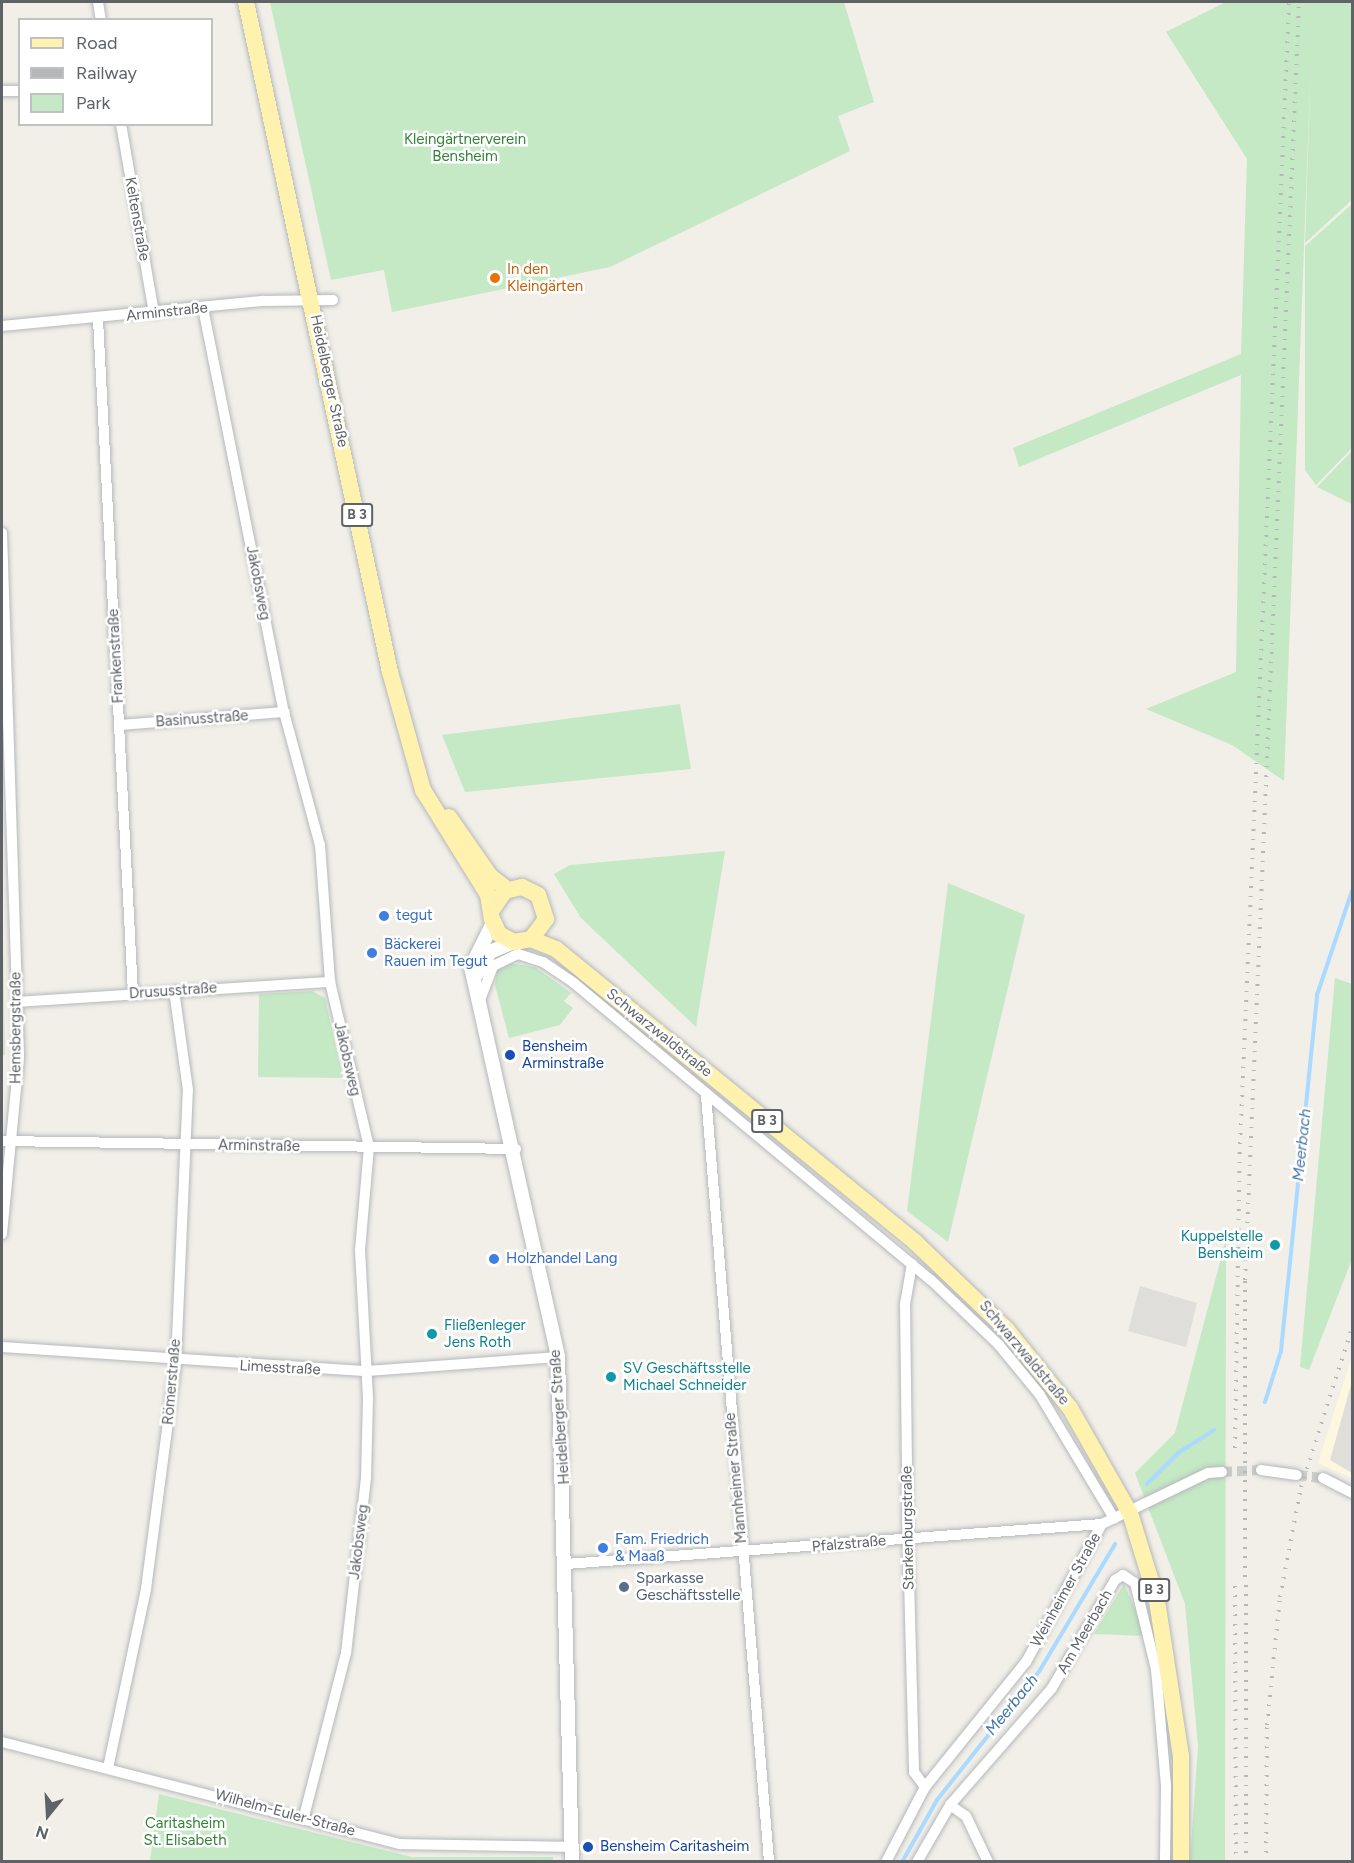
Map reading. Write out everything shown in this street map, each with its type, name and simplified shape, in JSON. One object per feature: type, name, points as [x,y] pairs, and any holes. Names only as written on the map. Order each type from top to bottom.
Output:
[{"type":"main road","name":"Heidelberger Straße","points":[[246,2],[390,672],[414,759],[434,811],[488,895],[492,917],[514,942]]},
{"type":"main road","name":"Heidelberger Straße","points":[[414,759],[461,837],[508,890],[492,917]]},
{"type":"main road","name":"B 3","points":[[508,890],[522,887],[538,895],[546,910],[543,927]]},
{"type":"main road","points":[[514,942],[531,939],[543,927]]},
{"type":"main road","name":"Schwarzwaldstraße","points":[[543,927],[556,949]]},
{"type":"main road","name":"Schwarzwaldstraße","points":[[531,939],[556,949],[972,1293],[1070,1408],[1122,1516],[1172,1669],[1181,1756],[1181,1862]]},
{"type":"street","points":[[98,2],[101,18]]},
{"type":"street","points":[[2,91],[18,91]]},
{"type":"street","name":"Keltenstraße","points":[[121,126],[154,313]]},
{"type":"street","name":"Arminstraße","points":[[2,326],[203,308],[333,300]]},
{"type":"street","name":"Jakobsweg","points":[[203,308],[284,712],[320,844],[330,982],[369,1147],[360,1250],[367,1371],[366,1478],[346,1653],[304,1816]]},
{"type":"street","name":"Frankenstraße","points":[[98,319],[133,994]]},
{"type":"street","name":"Hemsbergstraße","points":[[2,533],[3,646],[19,1057],[6,1142],[2,1234]]},
{"type":"street","name":"Basinusstraße","points":[[119,725],[284,712]]},
{"type":"street","name":"Heidelberger Straße","points":[[492,917],[474,959],[474,981],[516,1149],[558,1357],[566,1564],[572,1862]]},
{"type":"street","points":[[474,981],[490,952],[514,942]]},
{"type":"street","name":"Schwarzwaldstraße","points":[[479,1006],[493,966],[507,956],[530,955],[574,983],[912,1264],[999,1345],[1040,1395],[1122,1516]]},
{"type":"street","name":"Drususstraße","points":[[17,1002],[330,982]]},
{"type":"street","name":"Römerstraße","points":[[108,1768],[146,1589],[176,1362],[188,1145],[188,1090],[174,991]]},
{"type":"street","name":"Mannheimer Straße","points":[[706,1095],[769,1862]]},
{"type":"street","name":"Arminstraße","points":[[6,1142],[516,1149]]},
{"type":"street","name":"Starkenburgstraße","points":[[912,1264],[905,1304],[908,1540],[914,1772],[925,1787]]},
{"type":"street","name":"Limesstraße","points":[[2,1347],[176,1362],[367,1371],[558,1357]]},
{"type":"street","points":[[1262,1470],[1297,1475]]},
{"type":"street","name":"Pfalzstraße","points":[[566,1564],[742,1553],[1102,1524],[1208,1473],[1222,1472]]},
{"type":"street","points":[[1323,1478],[1353,1493]]},
{"type":"street","name":"Weinheimer Straße","points":[[886,1862],[925,1787],[1026,1662],[1102,1524]]},
{"type":"street","name":"Am Meerbach","points":[[917,1862],[950,1805],[1052,1688],[1115,1580],[1124,1575],[1135,1582],[1156,1669],[1166,1785],[1165,1862]]},
{"type":"street","name":"Wilhelm-Euler-Straße","points":[[2,1742],[304,1816],[413,1846],[572,1846]]},
{"type":"street","points":[[950,1805],[966,1816],[988,1862]]},
{"type":"shaded area","points":[[1140,1286],[1197,1303],[1186,1347],[1128,1331]]},
{"type":"shaded area","points":[[1352,1356],[1352,1478],[1318,1463]]},
{"type":"shaded area","points":[[1352,1381],[1352,1473],[1330,1460]]},
{"type":"green space","name":"Kleingärtnerverein Bensheim","points":[[270,2],[844,2],[874,102],[838,116],[850,151],[610,267],[392,312],[384,270],[331,280]]},
{"type":"green space","points":[[1226,2],[1352,2],[1352,200],[1305,243],[1311,60],[1284,781],[1232,745],[1146,709],[1236,672],[1241,375],[1019,467],[1013,448],[1241,354],[1247,159],[1166,32]]},
{"type":"green space","points":[[1352,204],[1352,448],[1316,485],[1305,470],[1305,246]]},
{"type":"green space","points":[[1352,451],[1352,504],[1317,487]]},
{"type":"green space","points":[[680,704],[691,769],[465,792],[442,735]]},
{"type":"green space","points":[[725,851],[696,1027],[581,918],[554,874],[570,865]]},
{"type":"green space","points":[[2,875],[5,1056],[2,1054]]},
{"type":"green space","points":[[948,883],[1025,915],[948,1242],[907,1211]]},
{"type":"green space","points":[[509,963],[535,967],[571,993],[564,1001],[573,1008],[560,1025],[509,1038],[495,985],[497,971]]},
{"type":"green space","points":[[1335,978],[1352,984],[1352,1259],[1309,1370],[1300,1367]]},
{"type":"green space","points":[[312,991],[325,998],[343,1078],[258,1077],[259,994]]},
{"type":"green space","points":[[1226,1239],[1225,1861],[1190,1861],[1198,1746],[1185,1604],[1135,1473],[1175,1433]]},
{"type":"green space","points":[[1124,1584],[1147,1636],[1094,1634]]},
{"type":"green space","name":"Caritasheim St. Elisabeth","points":[[159,1794],[412,1857],[553,1857],[553,1861],[150,1861]]},
{"type":"waterway","name":"Meerbach","points":[[1265,1402],[1281,1351],[1317,995],[1352,891]]},
{"type":"waterway","name":"Meerbach","points":[[1147,1484],[1178,1453],[1214,1430]]},
{"type":"waterway","name":"Meerbach","points":[[902,1862],[937,1800],[1040,1670],[1115,1544]]},
{"type":"tunnel","points":[[1222,1472],[1261,1470]]},
{"type":"tunnel","points":[[1297,1475],[1323,1478]]},
{"type":"railway","points":[[1235,1448],[1240,1144],[1289,2]]},
{"type":"railway","points":[[1246,1862],[1245,1280],[1299,2]]},
{"type":"railway","points":[[1266,1862],[1267,1725],[1280,1597],[1301,1487],[1352,1328]]},
{"type":"railway","points":[[1235,1586],[1236,1862]]},
{"type":"place","name":"In den Kleingärten","points":[[495,278]]},
{"type":"place","name":"tegut","points":[[384,916]]},
{"type":"place","name":"Bäckerei Rauen im Tegut","points":[[372,953]]},
{"type":"place","name":"Bensheim Arminstraße","points":[[510,1055]]},
{"type":"place","name":"Kuppelstelle Bensheim","points":[[1275,1245]]},
{"type":"place","name":"Holzhandel Lang","points":[[494,1259]]},
{"type":"place","name":"Fließenleger Jens Roth","points":[[432,1334]]},
{"type":"place","name":"SV Geschäftsstelle Michael Schneider","points":[[611,1377]]},
{"type":"place","name":"Fam. Friedrich & Maaß","points":[[603,1548]]},
{"type":"place","name":"Sparkasse Geschäftsstelle","points":[[624,1587]]},
{"type":"place","name":"Bensheim Caritasheim","points":[[588,1847]]}]
